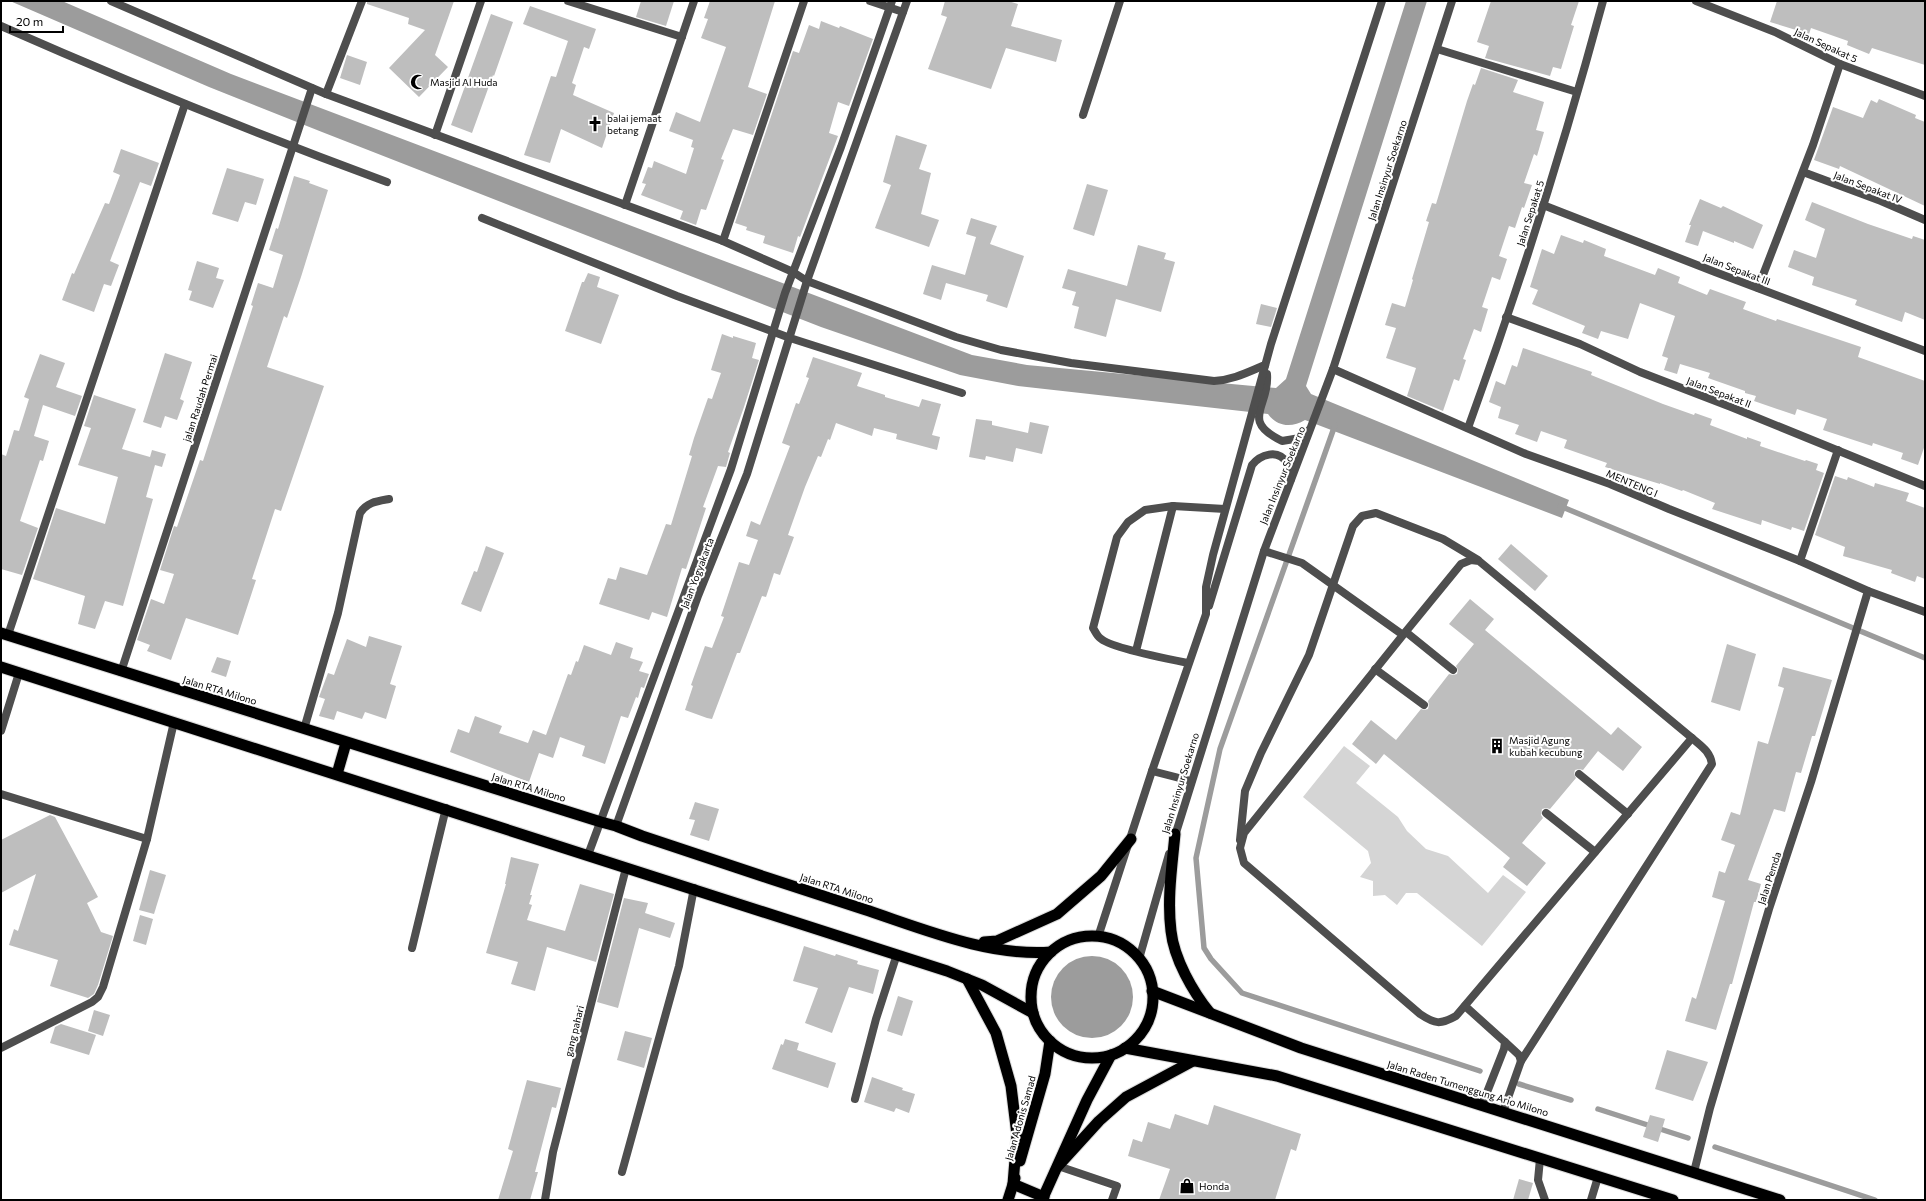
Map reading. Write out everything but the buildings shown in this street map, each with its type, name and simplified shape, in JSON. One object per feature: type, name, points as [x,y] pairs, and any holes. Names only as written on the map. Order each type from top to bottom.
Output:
[{"type":"highway","name":"Jalan RTA Milono","points":[[5,634],[346,743],[616,826],[706,858],[972,943],[1016,952],[1051,952]]},
{"type":"highway","points":[[1,666],[897,954],[982,985],[1033,1013]]},
{"type":"highway","points":[[337,774],[346,743]]},
{"type":"highway","points":[[1175,834],[1170,897],[1171,933],[1181,964],[1197,997],[1210,1014]]},
{"type":"highway","points":[[972,943],[997,941],[1057,914],[1101,876],[1130,839]]},
{"type":"highway","points":[[1083,937],[1098,937],[1110,939],[1121,944],[1139,959],[1145,969],[1152,991],[1150,1013],[1146,1023],[1134,1041],[1125,1048],[1101,1057],[1079,1057],[1058,1048],[1050,1041],[1037,1023],[1031,1002],[1034,980],[1038,970],[1051,952],[1068,941],[1083,937]]},
{"type":"highway","points":[[967,979],[996,1033],[1011,1086],[1017,1135],[1013,1184],[1043,1198],[1111,1054]]},
{"type":"highway","name":"Jalan Raden Tumenggung Ario Milono","points":[[1152,991],[1301,1048],[1780,1200]]},
{"type":"highway","name":"Jalan Adonis Samad","points":[[1008,1200],[1045,1074],[1050,1041]]},
{"type":"highway","points":[[1125,1048],[1277,1076],[1673,1200]]},
{"type":"highway","points":[[1058,1166],[1099,1121],[1126,1096],[1193,1060]]},
{"type":"street","points":[[111,1],[326,94],[723,241],[793,272],[807,280],[888,312],[982,345],[1064,361],[1214,381],[1238,377],[1265,365]]},
{"type":"street","points":[[326,94],[362,1]]},
{"type":"street","points":[[435,135],[481,1]]},
{"type":"street","points":[[568,1],[682,37]]},
{"type":"street","points":[[625,205],[694,1]]},
{"type":"street","points":[[723,241],[804,1]]},
{"type":"street","points":[[870,1],[891,4],[903,12]]},
{"type":"street","name":"Jalan Yogyakarta","points":[[616,826],[698,596],[747,474],[807,280],[907,1]]},
{"type":"street","points":[[1083,115],[1120,1]]},
{"type":"street","points":[[1313,425],[1300,438],[1282,442],[1267,432],[1261,425],[1259,413],[1265,365],[1382,1]]},
{"type":"street","name":"Jalan Insinyur Soekarno","points":[[1139,959],[1191,781],[1264,551],[1333,369],[1452,1]]},
{"type":"street","name":"Jalan Sepakat 5","points":[[1468,428],[1543,204],[1603,1]]},
{"type":"street","name":"Jalan Sepakat 5","points":[[1696,1],[1775,32],[1840,64],[1925,96]]},
{"type":"street","points":[[588,855],[731,468],[772,331],[785,293],[841,147],[891,4]]},
{"type":"street","points":[[1,26],[291,147],[387,182]]},
{"type":"street","points":[[1437,49],[1577,92]]},
{"type":"street","points":[[1758,288],[1803,172],[1840,64]]},
{"type":"street","name":"jalan Raudah Permai","points":[[122,672],[291,147],[312,88]]},
{"type":"street","points":[[5,634],[185,104]]},
{"type":"street","name":"Jalan Sepakat IV","points":[[1803,172],[1925,220]]},
{"type":"street","name":"Jalan Sepakat III","points":[[1543,204],[1925,351]]},
{"type":"street","points":[[482,218],[677,296],[790,338],[962,393]]},
{"type":"street","name":"Jalan Sepakat II","points":[[1506,317],[1580,344],[1640,372],[1925,486]]},
{"type":"street","name":"MENTENG I","points":[[1333,369],[1526,454],[1610,484],[1800,561],[1868,591],[1925,612]]},
{"type":"street","points":[[1206,614],[1206,587],[1225,509],[1263,386]]},
{"type":"street","points":[[1800,561],[1838,450]]},
{"type":"street","points":[[1098,937],[1188,663],[1206,614],[1252,465],[1257,458],[1265,454],[1282,457],[1287,463],[1291,479]]},
{"type":"street","points":[[304,729],[338,613],[360,513],[364,508],[373,502],[389,499]]},
{"type":"street","points":[[1188,663],[1160,658],[1101,639],[1093,628],[1117,538],[1128,522],[1145,510],[1173,506],[1225,509]]},
{"type":"street","points":[[1136,651],[1173,506]]},
{"type":"street","points":[[1503,1112],[1521,1061],[1712,764],[1711,757],[1706,750],[1692,738],[1479,561],[1442,539],[1376,513],[1362,516],[1353,526],[1309,655],[1260,753],[1245,791],[1240,828],[1240,848],[1244,863],[1420,1014],[1432,1022],[1444,1022],[1456,1016],[1692,738]]},
{"type":"street","points":[[1264,551],[1302,562],[1404,633],[1453,670]]},
{"type":"street","points":[[1240,848],[1244,833],[1461,564],[1470,560],[1479,561]]},
{"type":"street","name":"Jalan Pemda","points":[[1694,1172],[1710,1108],[1762,932],[1868,591]]},
{"type":"street","points":[[1376,669],[1424,705]]},
{"type":"street","points":[[1,731],[19,672]]},
{"type":"street","points":[[1,1048],[92,1002],[98,997],[103,987],[146,839],[174,722]]},
{"type":"street","points":[[1152,771],[1191,781]]},
{"type":"street","points":[[1579,774],[1628,814]]},
{"type":"street","points":[[1,794],[146,839]]},
{"type":"street","points":[[412,948],[446,808]]},
{"type":"street","points":[[1546,813],[1595,852]]},
{"type":"street","name":"gang pahari","points":[[545,1200],[553,1152],[626,868]]},
{"type":"street","points":[[622,1172],[679,966],[694,888]]},
{"type":"street","points":[[855,1098],[876,1019],[897,954]]},
{"type":"street","points":[[1465,1006],[1519,1055],[1521,1061]]},
{"type":"street","points":[[1482,1105],[1504,1050],[1505,1042]]},
{"type":"street","points":[[1540,1159],[1538,1180],[1545,1200]]},
{"type":"street","points":[[1058,1166],[1117,1186],[1112,1200]]},
{"type":"street","points":[[1591,1200],[1598,1177]]},
{"type":"shaded area","points":[[10,1],[62,1],[231,74],[972,355],[1027,365],[1276,388],[1286,379],[1406,1],[1427,1],[1306,386],[1311,394],[1569,500],[1562,518],[1305,420],[1300,423],[1285,425],[1276,422],[1268,414],[1018,386],[960,375],[821,327],[322,132],[209,87]]},
{"type":"shaded area","points":[[1344,746],[1370,766],[1356,783],[1398,817],[1407,831],[1426,849],[1448,856],[1488,893],[1503,875],[1526,892],[1482,946],[1417,893],[1406,893],[1397,905],[1385,895],[1373,896],[1373,881],[1360,877],[1371,863],[1368,851],[1303,797]]},
{"type":"shaded area","points":[[1084,956],[1100,956],[1115,963],[1126,974],[1133,989],[1133,1005],[1130,1013],[1121,1026],[1108,1035],[1100,1038],[1084,1038],[1069,1031],[1058,1020],[1051,1005],[1051,989],[1058,974],[1069,963]]},
{"type":"waterway","points":[[1335,425],[1220,749],[1196,858],[1204,948],[1211,959],[1242,993],[1480,1071]]},
{"type":"waterway","points":[[1560,506],[1925,658]]},
{"type":"waterway","points":[[1519,1084],[1571,1100]]},
{"type":"waterway","points":[[1598,1109],[1688,1138]]},
{"type":"waterway","points":[[1715,1147],[1875,1200]]},
{"type":"place","name":"Masjid Al Huda","points":[[418,82]]},
{"type":"place","name":"balai jemaat betang","points":[[595,124]]},
{"type":"place","name":"Masjid Agung kubah kecubung","points":[[1497,746]]},
{"type":"place","name":"Honda","points":[[1187,1186]]}]
